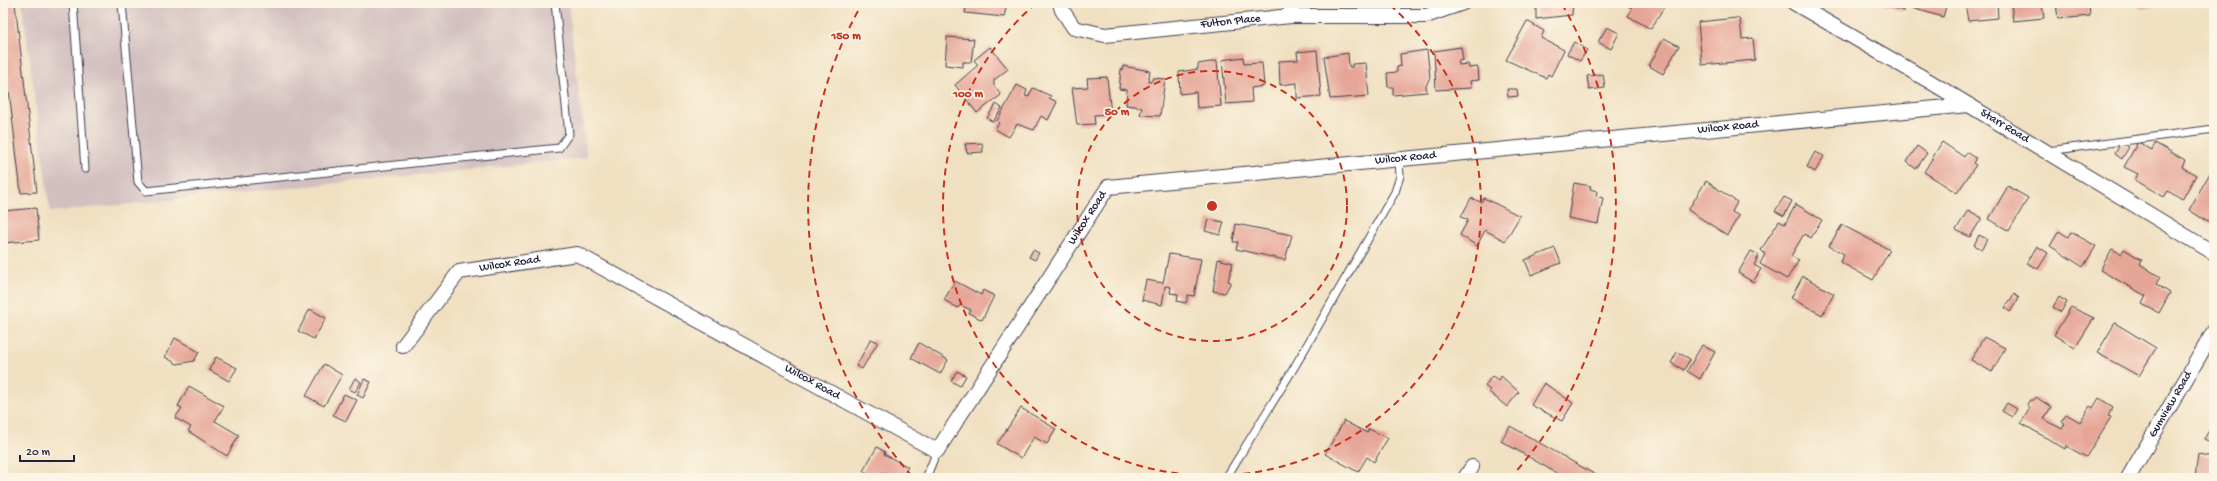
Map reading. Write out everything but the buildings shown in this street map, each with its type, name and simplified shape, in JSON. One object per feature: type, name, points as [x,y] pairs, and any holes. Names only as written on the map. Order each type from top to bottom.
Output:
[{"type":"street","name":"Fulton Place","points":[[1060,3],[1062,10],[1074,28],[1106,35],[1291,10],[1426,16],[1463,3]]},
{"type":"street","name":"Starr Road","points":[[1794,3],[1929,81],[2214,253]]},
{"type":"street","name":"Wilcox Road","points":[[403,346],[459,272],[577,254],[937,451],[1108,187],[1968,105]]},
{"type":"street","name":"Gumview Road","points":[[2128,478],[2214,331]]},
{"type":"lane","points":[[73,3],[85,169]]},
{"type":"lane","points":[[122,3],[138,182],[146,191],[559,148],[569,134],[555,3]]},
{"type":"lane","points":[[2046,152],[2214,129]]},
{"type":"lane","points":[[1226,478],[1295,366],[1396,192],[1400,176],[1399,159]]},
{"type":"lane","points":[[926,478],[937,451]]},
{"type":"shaded area","points":[[22,3],[568,3],[587,158],[50,212]]}]
